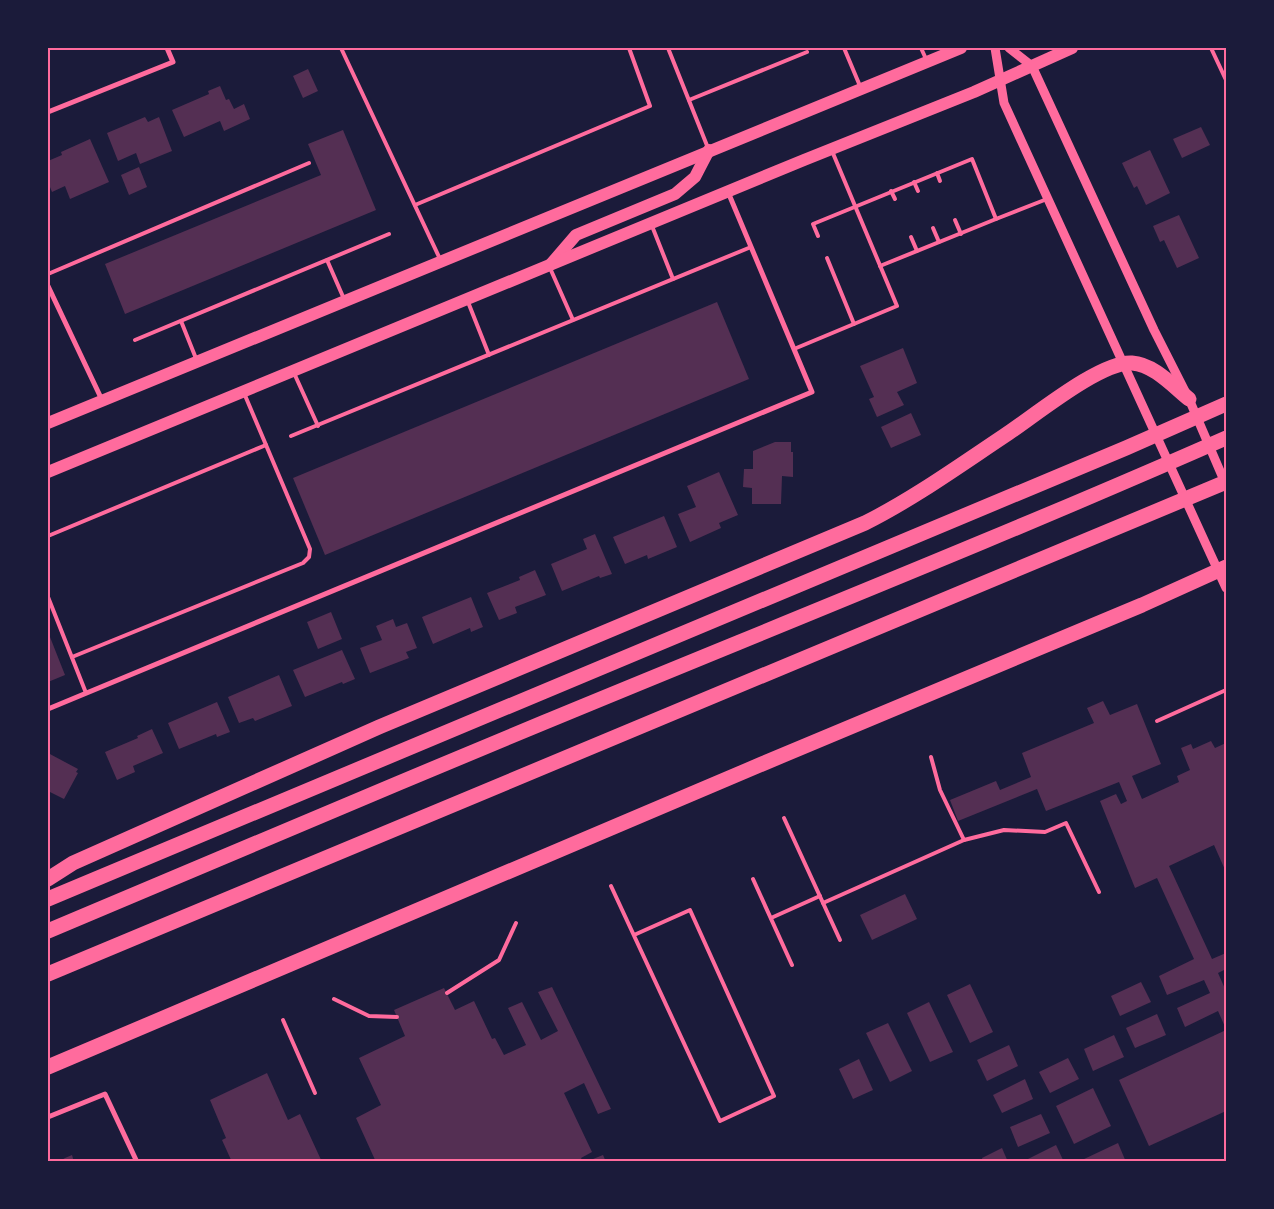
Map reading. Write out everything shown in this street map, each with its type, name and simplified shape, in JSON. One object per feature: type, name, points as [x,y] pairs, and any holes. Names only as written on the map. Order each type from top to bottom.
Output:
[{"type":"highway","points":[[48,879],[73,862],[379,727],[865,523],[890,510],[1005,436],[1092,376],[1122,363],[1134,363],[1145,366],[1188,400]]},
{"type":"highway","points":[[48,899],[1126,448],[1226,404]]},
{"type":"highway","points":[[48,931],[537,725],[1109,490],[1226,438]]},
{"type":"highway","points":[[1128,529],[1226,483]]},
{"type":"highway","points":[[48,974],[566,758],[1128,529],[1226,492]]},
{"type":"highway","points":[[48,1067],[1142,605],[1226,567]]},
{"type":"main road","points":[[48,423],[961,48]]},
{"type":"main road","points":[[48,472],[1000,80],[1072,48]]},
{"type":"main road","points":[[550,266],[576,235],[675,194],[695,177],[709,150]]},
{"type":"street","points":[[48,112],[173,62],[167,48]]},
{"type":"street","points":[[995,48],[1004,103],[1226,588]]},
{"type":"street","points":[[1009,48],[1032,66],[1226,483]]},
{"type":"street","points":[[48,709],[812,392],[728,192]]},
{"type":"street","points":[[48,286],[102,400]]},
{"type":"street","points":[[48,1117],[105,1094],[137,1162]]},
{"type":"lane","points":[[341,48],[441,261]]},
{"type":"lane","points":[[415,205],[650,106],[629,48]]},
{"type":"lane","points":[[668,48],[709,150]]},
{"type":"lane","points":[[844,48],[860,88]]},
{"type":"lane","points":[[921,48],[927,61]]},
{"type":"lane","points":[[1211,48],[1226,80]]},
{"type":"lane","points":[[689,100],[807,52]]},
{"type":"lane","points":[[794,349],[897,306],[831,149]]},
{"type":"lane","points":[[818,236],[813,224],[972,159],[996,220]]},
{"type":"lane","points":[[48,274],[309,163]]},
{"type":"lane","points":[[937,173],[940,181]]},
{"type":"lane","points":[[914,182],[918,190]]},
{"type":"lane","points":[[891,191],[895,200]]},
{"type":"lane","points":[[880,266],[1047,199]]},
{"type":"lane","points":[[956,220],[961,234]]},
{"type":"lane","points":[[651,224],[673,279]]},
{"type":"lane","points":[[933,228],[939,242]]},
{"type":"lane","points":[[134,340],[389,234]]},
{"type":"lane","points":[[911,238],[917,252]]},
{"type":"lane","points":[[291,436],[750,247]]},
{"type":"lane","points":[[827,258],[854,324]]},
{"type":"lane","points":[[327,260],[345,300]]},
{"type":"lane","points":[[550,266],[573,320]]},
{"type":"lane","points":[[467,300],[489,355]]},
{"type":"lane","points":[[181,321],[197,361]]},
{"type":"lane","points":[[293,371],[318,426]]},
{"type":"lane","points":[[72,657],[303,563],[309,557],[310,549],[243,392]]},
{"type":"lane","points":[[48,536],[266,445]]},
{"type":"lane","points":[[48,597],[86,693]]},
{"type":"lane","points":[[1157,721],[1226,690]]},
{"type":"lane","points":[[931,757],[940,790],[964,840]]},
{"type":"lane","points":[[784,818],[840,940]]},
{"type":"lane","points":[[823,903],[964,840],[1004,830],[1046,832],[1066,822],[1098,892]]},
{"type":"lane","points":[[753,879],[792,965]]},
{"type":"lane","points":[[611,886],[720,1121],[774,1096],[690,910],[634,935]]},
{"type":"lane","points":[[770,918],[820,896]]},
{"type":"lane","points":[[447,993],[499,960],[516,923]]},
{"type":"lane","points":[[334,999],[369,1016],[396,1016]]},
{"type":"lane","points":[[283,1020],[315,1092]]},
{"type":"building","points":[[308,69],[318,91],[303,98],[293,76]]},
{"type":"building","points":[[220,86],[226,100],[229,99],[234,109],[244,104],[250,119],[224,131],[220,121],[184,137],[172,110],[209,94],[208,91]]},
{"type":"building","points":[[145,117],[148,122],[159,117],[172,151],[140,164],[136,153],[118,161],[107,133]]},
{"type":"building","points":[[1201,127],[1210,145],[1182,158],[1173,139]]},
{"type":"building","points":[[343,130],[376,210],[125,314],[105,264],[321,175],[308,144]]},
{"type":"building","points":[[90,139],[109,182],[70,199],[65,186],[52,192],[48,182],[48,161],[62,155],[61,152]]},
{"type":"building","points":[[1150,150],[1170,193],[1146,205],[1137,186],[1134,188],[1122,163]]},
{"type":"building","points":[[139,167],[147,187],[129,195],[121,175]]},
{"type":"building","points":[[1179,215],[1199,258],[1177,268],[1164,240],[1160,242],[1153,226]]},
{"type":"building","points":[[717,302],[749,379],[325,555],[293,478]]},
{"type":"building","points":[[903,348],[917,383],[897,392],[904,405],[877,417],[869,399],[874,397],[860,366]]},
{"type":"building","points":[[911,413],[921,435],[891,448],[881,427]]},
{"type":"building","points":[[775,442],[791,442],[793,477],[782,476],[781,504],[752,504],[752,488],[743,487],[744,469],[753,469],[753,451]]},
{"type":"building","points":[[719,472],[738,515],[719,523],[721,528],[690,542],[678,514],[696,507],[687,486]]},
{"type":"building","points":[[664,516],[677,547],[648,559],[647,555],[625,564],[613,537]]},
{"type":"building","points":[[595,534],[612,574],[600,578],[599,576],[562,591],[551,564],[587,549],[583,539]]},
{"type":"building","points":[[535,570],[546,595],[515,607],[517,613],[499,620],[487,593],[520,580],[519,577]]},
{"type":"building","points":[[471,597],[483,627],[471,632],[470,628],[433,644],[422,617]]},
{"type":"building","points":[[331,612],[342,639],[318,649],[307,622]]},
{"type":"building","points":[[393,619],[396,627],[407,623],[417,648],[406,652],[409,658],[370,673],[360,648],[382,640],[376,626]]},
{"type":"building","points":[[48,632],[65,675],[48,682]]},
{"type":"building","points":[[342,650],[355,679],[343,684],[342,682],[305,697],[293,670]]},
{"type":"building","points":[[279,675],[292,706],[255,721],[253,718],[239,723],[228,697]]},
{"type":"building","points":[[1103,701],[1110,715],[1137,704],[1161,764],[1132,776],[1142,799],[1179,782],[1177,776],[1190,770],[1181,748],[1191,744],[1193,749],[1211,741],[1215,748],[1226,743],[1226,872],[1214,845],[1169,866],[1212,959],[1226,953],[1226,969],[1218,973],[1226,991],[1226,1029],[1218,1011],[1185,1027],[1177,1008],[1210,993],[1204,980],[1167,995],[1159,976],[1194,959],[1157,878],[1135,888],[1100,801],[1116,794],[1121,804],[1127,801],[1119,782],[1046,811],[1037,789],[958,821],[950,800],[996,781],[1000,790],[1031,777],[1022,753],[1094,723],[1087,708]]},
{"type":"building","points":[[217,702],[230,732],[217,737],[216,734],[179,749],[168,723]]},
{"type":"building","points":[[152,729],[163,753],[133,766],[135,772],[117,780],[105,752],[138,738],[137,736]]},
{"type":"building","points":[[48,753],[78,769],[76,772],[78,773],[64,799],[48,791]]},
{"type":"building","points":[[905,894],[917,919],[872,940],[860,915]]},
{"type":"building","points":[[1141,982],[1151,1002],[1120,1016],[1111,996]]},
{"type":"building","points":[[970,984],[993,1032],[970,1043],[947,995]]},
{"type":"building","points":[[552,987],[611,1109],[598,1114],[584,1083],[564,1093],[592,1152],[581,1158],[583,1162],[376,1162],[356,1118],[381,1105],[359,1058],[405,1036],[394,1010],[444,988],[455,1010],[474,1001],[492,1039],[495,1038],[504,1055],[526,1045],[508,1008],[522,1002],[541,1040],[558,1031],[538,992]]},
{"type":"building","points":[[929,1002],[953,1052],[930,1062],[907,1013]]},
{"type":"building","points":[[1157,1014],[1166,1035],[1135,1048],[1126,1028]]},
{"type":"building","points":[[888,1023],[912,1071],[890,1082],[866,1033]]},
{"type":"building","points":[[1226,1030],[1226,1111],[1149,1146],[1119,1080]]},
{"type":"building","points":[[1114,1035],[1124,1057],[1093,1071],[1084,1049]]},
{"type":"building","points":[[1009,1045],[1018,1066],[987,1081],[977,1060]]},
{"type":"building","points":[[1068,1058],[1079,1079],[1050,1093],[1039,1072]]},
{"type":"building","points":[[859,1059],[873,1090],[853,1099],[839,1069]]},
{"type":"building","points":[[267,1073],[288,1120],[300,1114],[322,1162],[232,1162],[222,1140],[226,1138],[210,1100]]},
{"type":"building","points":[[1025,1079],[1033,1099],[1002,1113],[993,1095]]},
{"type":"building","points":[[1093,1088],[1111,1126],[1074,1144],[1056,1106]]},
{"type":"building","points":[[1041,1114],[1050,1133],[1018,1147],[1010,1127]]},
{"type":"building","points":[[1118,1143],[1126,1162],[1083,1162],[1082,1160]]},
{"type":"building","points":[[1056,1145],[1064,1162],[1022,1162]]},
{"type":"building","points":[[1002,1148],[1008,1162],[983,1162],[982,1158]]},
{"type":"building","points":[[72,1155],[74,1162],[58,1162],[65,1158]]},
{"type":"building","points":[[603,1155],[606,1162],[588,1162],[588,1161]]}]
